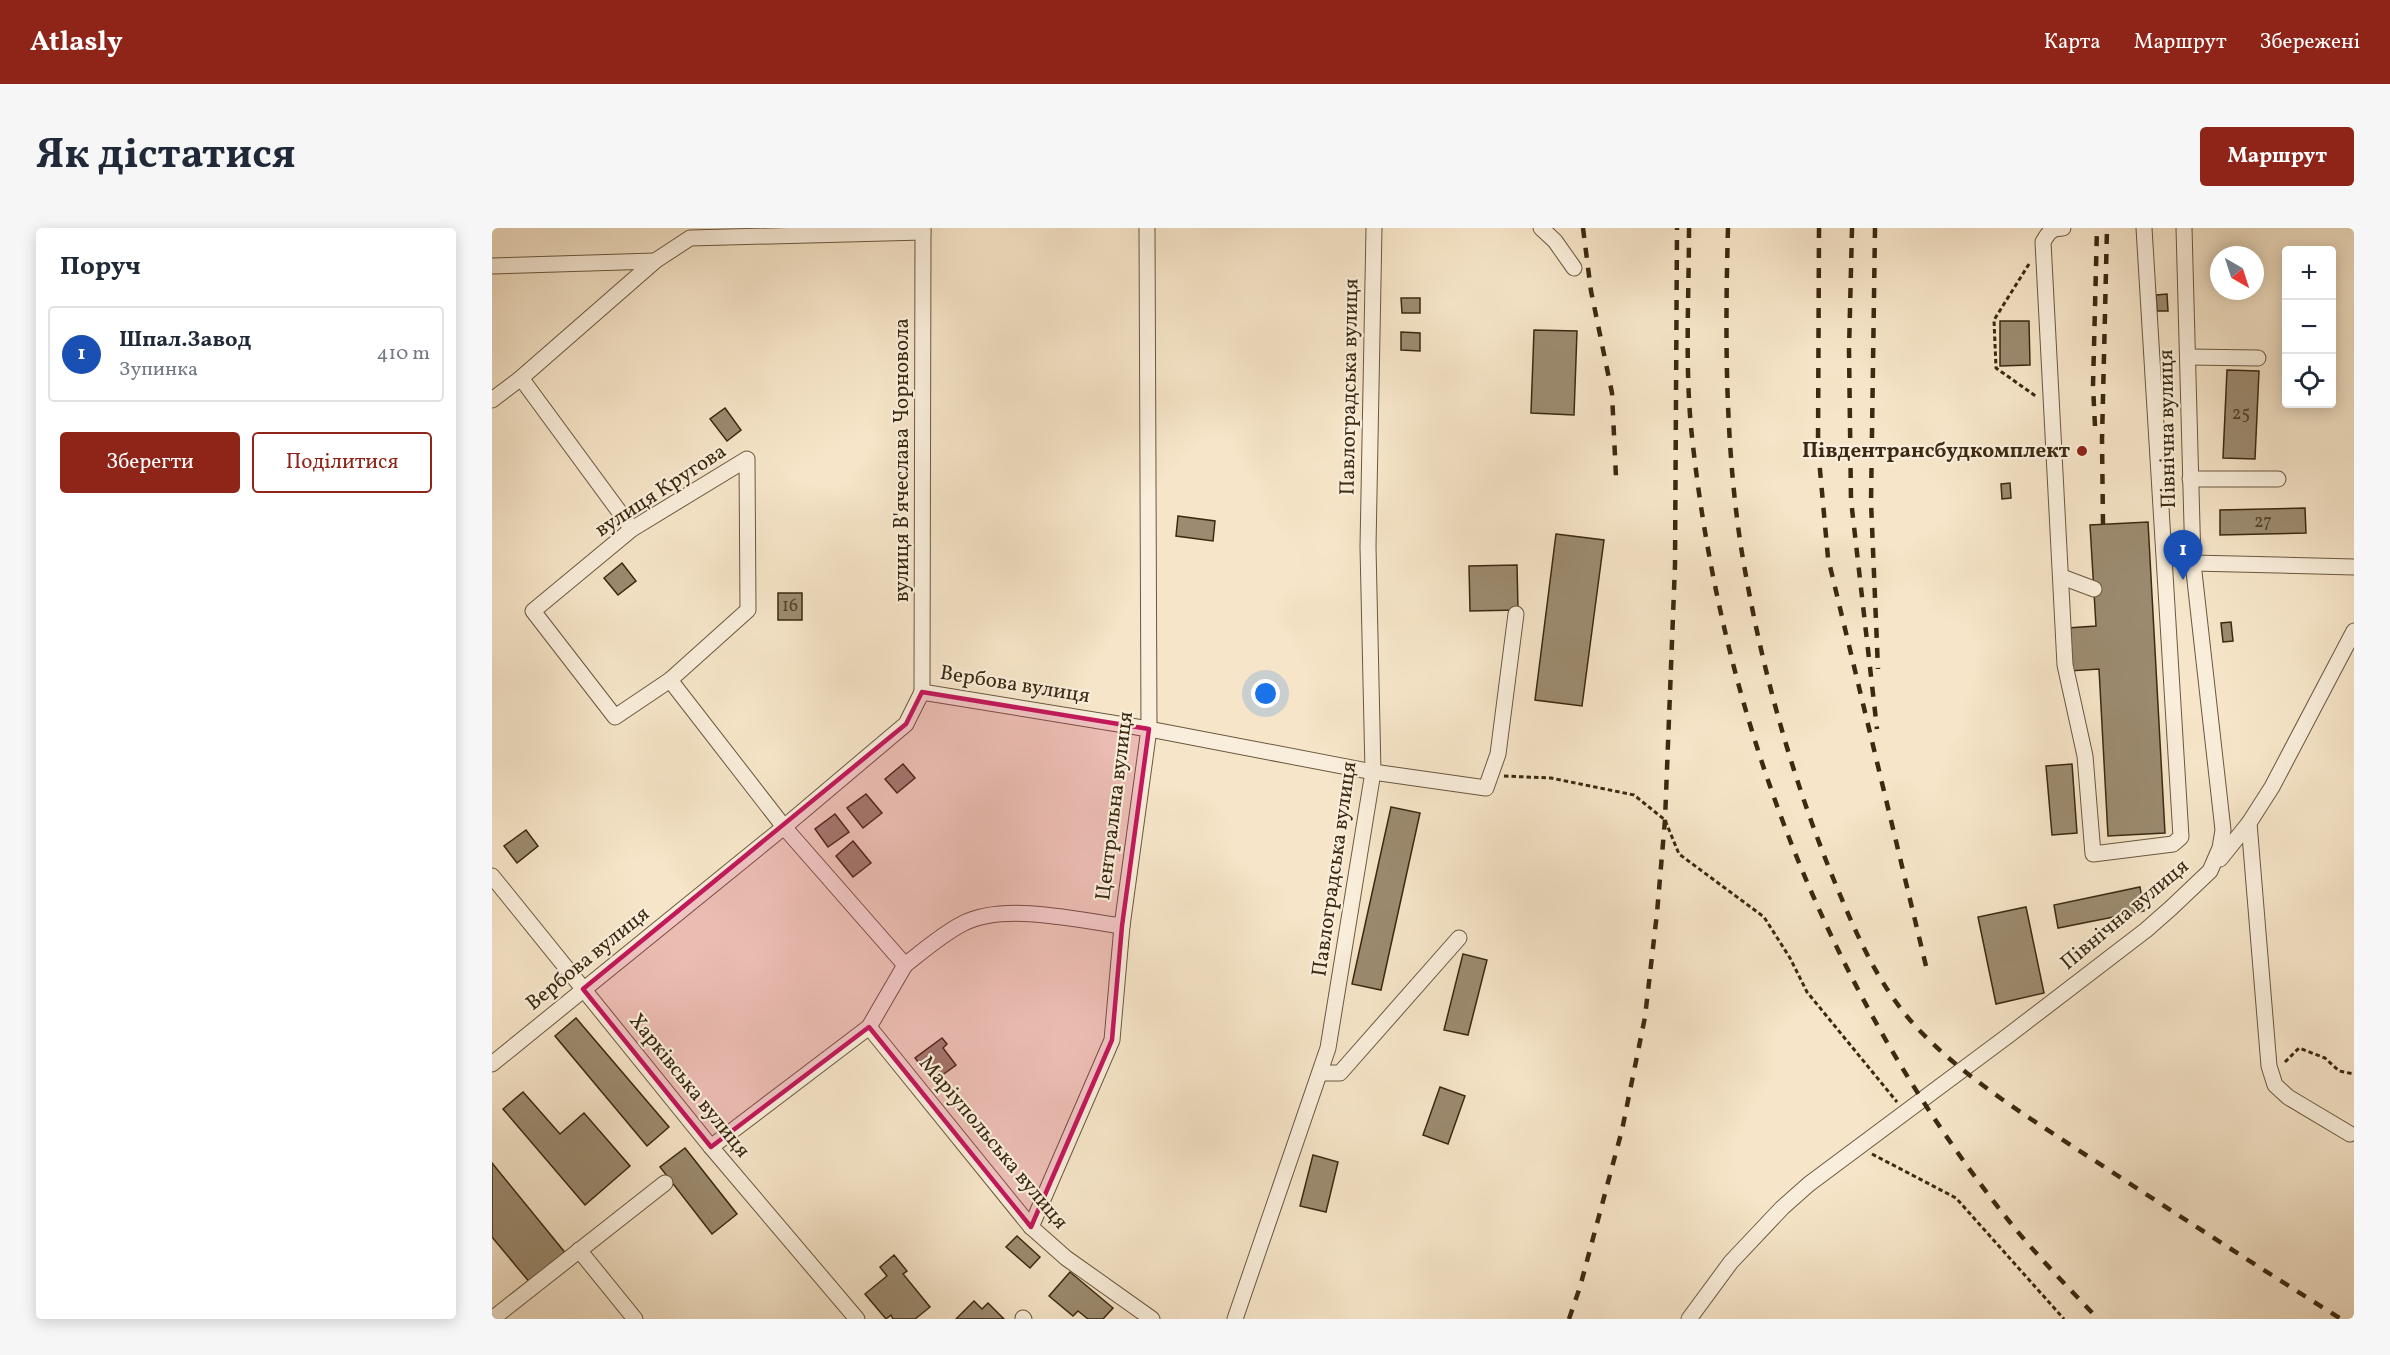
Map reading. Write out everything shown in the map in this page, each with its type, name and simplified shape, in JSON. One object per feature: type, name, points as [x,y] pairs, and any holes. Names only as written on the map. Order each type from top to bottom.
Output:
[{"type":"street","name":"Центральна вулиця","points":[[1032,1227],[1112,1040],[1122,926],[1149,729],[1146,228]]},
{"type":"street","name":"Павлоградська вулиця","points":[[1235,1319],[1328,1048],[1373,772],[1368,547],[1374,228]]},
{"type":"street","points":[[1541,228],[1555,241],[1574,268]]},
{"type":"street","points":[[2063,228],[2054,228],[2043,242],[2065,665],[2085,756],[2093,854],[2173,844],[2181,837],[2144,228]]},
{"type":"street","name":"Північна вулиця","points":[[1689,1319],[1755,1234],[1809,1184],[2146,930],[2210,871],[2220,848],[2223,830],[2193,563],[2184,228]]},
{"type":"street","points":[[492,400],[521,378],[689,233],[923,230]]},
{"type":"street","name":"вулиця В'ячеслава Чорновола","points":[[922,692],[923,230]]},
{"type":"street","points":[[492,266],[655,261]]},
{"type":"street","points":[[2188,357],[2258,358]]},
{"type":"street","points":[[521,378],[632,529]]},
{"type":"street","name":"вулиця Кругова","points":[[747,459],[748,610],[670,680],[615,717],[533,611],[632,529],[747,459]]},
{"type":"street","points":[[2190,479],[2278,479]]},
{"type":"street","points":[[2193,563],[2354,567]]},
{"type":"street","points":[[2062,577],[2094,589]]},
{"type":"street","points":[[1489,781],[1498,754],[1516,614]]},
{"type":"street","points":[[2210,871],[2249,824],[2272,787],[2354,631]]},
{"type":"street","points":[[670,680],[784,827],[905,965]]},
{"type":"street","name":"Вербова вулиця","points":[[492,1064],[784,827],[906,724],[922,692],[1149,729],[1373,772],[1489,781]]},
{"type":"street","points":[[2249,824],[2269,1066],[2275,1085],[2288,1097],[2350,1134]]},
{"type":"street","name":"Харківська вулиця","points":[[492,876],[711,1147],[857,1319]]},
{"type":"street","points":[[711,1147],[869,1027],[905,965],[962,924],[987,915],[1013,912],[1122,926]]},
{"type":"street","points":[[1320,1073],[1340,1073],[1459,939]]},
{"type":"street","name":"Маріупольська вулиця","points":[[869,1027],[1032,1227],[1065,1258],[1144,1317]]},
{"type":"street","points":[[492,1319],[665,1183]]},
{"type":"street","points":[[579,1250],[635,1319]]},
{"type":"path","points":[[2043,242],[1994,320],[1996,368],[2052,407]]},
{"type":"path","points":[[1489,781],[1551,778],[1635,795],[1665,820],[1679,854],[1764,917],[1790,958],[1807,992],[1904,1112]]},
{"type":"path","points":[[2285,1062],[2299,1048],[2325,1058],[2339,1071],[2354,1074]]},
{"type":"path","points":[[1857,1147],[1956,1198],[2064,1319]]},
{"type":"highlighted area","points":[[922,692],[1149,729],[1122,926],[1112,1040],[1031,1227],[869,1027],[711,1147],[583,989],[906,724]]},
{"type":"building","points":[[2167,294],[2168,311],[2157,311],[2156,295]]},
{"type":"building","points":[[1401,298],[1420,298],[1420,313],[1402,313]]},
{"type":"building","points":[[2000,321],[2029,321],[2030,365],[2000,366]]},
{"type":"building","points":[[1534,330],[1577,331],[1574,415],[1531,413]]},
{"type":"building","points":[[1401,332],[1420,333],[1420,351],[1401,350]]},
{"type":"building","points":[[2227,370],[2259,371],[2255,459],[2223,458]]},
{"type":"building","points":[[725,408],[741,430],[727,441],[710,419]]},
{"type":"building","points":[[2010,483],[2011,498],[2002,499],[2001,484]]},
{"type":"building","points":[[2305,508],[2306,533],[2220,535],[2220,510]]},
{"type":"building","points":[[1178,516],[1215,521],[1213,541],[1176,536]]},
{"type":"building","points":[[2148,522],[2165,833],[2108,836],[2099,669],[2069,671],[2067,628],[2096,626],[2090,525]]},
{"type":"building","points":[[1556,534],[1604,540],[1582,706],[1535,700]]},
{"type":"building","points":[[622,563],[636,581],[618,595],[604,578]]},
{"type":"building","points":[[1517,565],[1518,610],[1470,611],[1469,566]]},
{"type":"building","points":[[778,593],[802,593],[802,620],[778,620]]},
{"type":"building","points":[[2231,622],[2233,641],[2223,642],[2221,623]]},
{"type":"building","points":[[903,764],[915,778],[897,793],[885,779]]},
{"type":"building","points":[[2072,764],[2077,833],[2052,835],[2046,766]]},
{"type":"building","points":[[866,794],[882,813],[863,828],[847,808]]},
{"type":"building","points":[[1391,807],[1420,813],[1381,990],[1352,984]]},
{"type":"building","points":[[835,814],[849,832],[828,847],[815,829]]},
{"type":"building","points":[[526,830],[538,846],[517,863],[504,846]]},
{"type":"building","points":[[853,841],[871,863],[853,877],[836,856]]},
{"type":"building","points":[[2140,887],[2144,911],[2058,928],[2054,905]]},
{"type":"building","points":[[2026,907],[2044,993],[1996,1004],[1978,917]]},
{"type":"building","points":[[1463,954],[1487,960],[1468,1035],[1444,1030]]},
{"type":"building","points":[[576,1018],[669,1127],[647,1146],[555,1036]]},
{"type":"building","points":[[942,1038],[947,1044],[943,1048],[956,1065],[937,1079],[926,1064],[922,1067],[915,1058]]},
{"type":"building","points":[[1440,1087],[1465,1096],[1448,1144],[1423,1135]]},
{"type":"building","points":[[523,1092],[560,1134],[584,1113],[630,1166],[585,1205],[503,1109]]},
{"type":"building","points":[[685,1148],[737,1214],[712,1234],[660,1167]]},
{"type":"building","points":[[1313,1155],[1338,1162],[1326,1212],[1300,1206]]},
{"type":"building","points":[[492,1163],[567,1255],[531,1284],[492,1237]]},
{"type":"building","points":[[1017,1236],[1040,1257],[1030,1268],[1006,1247]]},
{"type":"building","points":[[894,1255],[907,1271],[903,1274],[930,1307],[915,1319],[893,1319],[891,1315],[886,1319],[865,1294],[887,1276],[880,1267]]},
{"type":"building","points":[[1070,1272],[1113,1308],[1103,1319],[1088,1319],[1078,1311],[1073,1316],[1049,1296]]},
{"type":"building","points":[[974,1301],[982,1309],[988,1303],[1004,1319],[956,1319]]},
{"type":"railway","points":[[1583,228],[1591,291],[1612,393],[1616,477]]},
{"type":"railway","points":[[1569,1319],[1580,1287],[1622,1130],[1645,1017],[1657,913],[1665,820],[1675,565],[1677,228]]},
{"type":"railway","points":[[1689,228],[1689,403],[1706,535],[1727,641],[1756,745],[1793,847],[1836,946],[1887,1041],[1944,1133],[2019,1234],[2098,1319]]},
{"type":"railway","points":[[1728,228],[1729,428],[1736,507],[1748,589],[1766,672],[1802,794],[1840,894],[1868,957],[1906,1015],[1940,1050],[1980,1084],[2341,1319]]},
{"type":"railway","points":[[1819,228],[1818,448],[1828,558],[1926,966]]},
{"type":"railway","points":[[1852,228],[1849,350],[1851,500],[1877,729]]},
{"type":"railway","points":[[1875,228],[1871,502],[1878,669]]},
{"type":"railway","points":[[2095,426],[2093,386],[2097,228]]},
{"type":"railway","points":[[2103,524],[2102,440],[2107,228]]},
{"type":"place","name":"Південтрансбудкомплект","points":[[2082,451]]},
{"type":"place","name":"Шпал.Завод","points":[[2183,580]]}]
